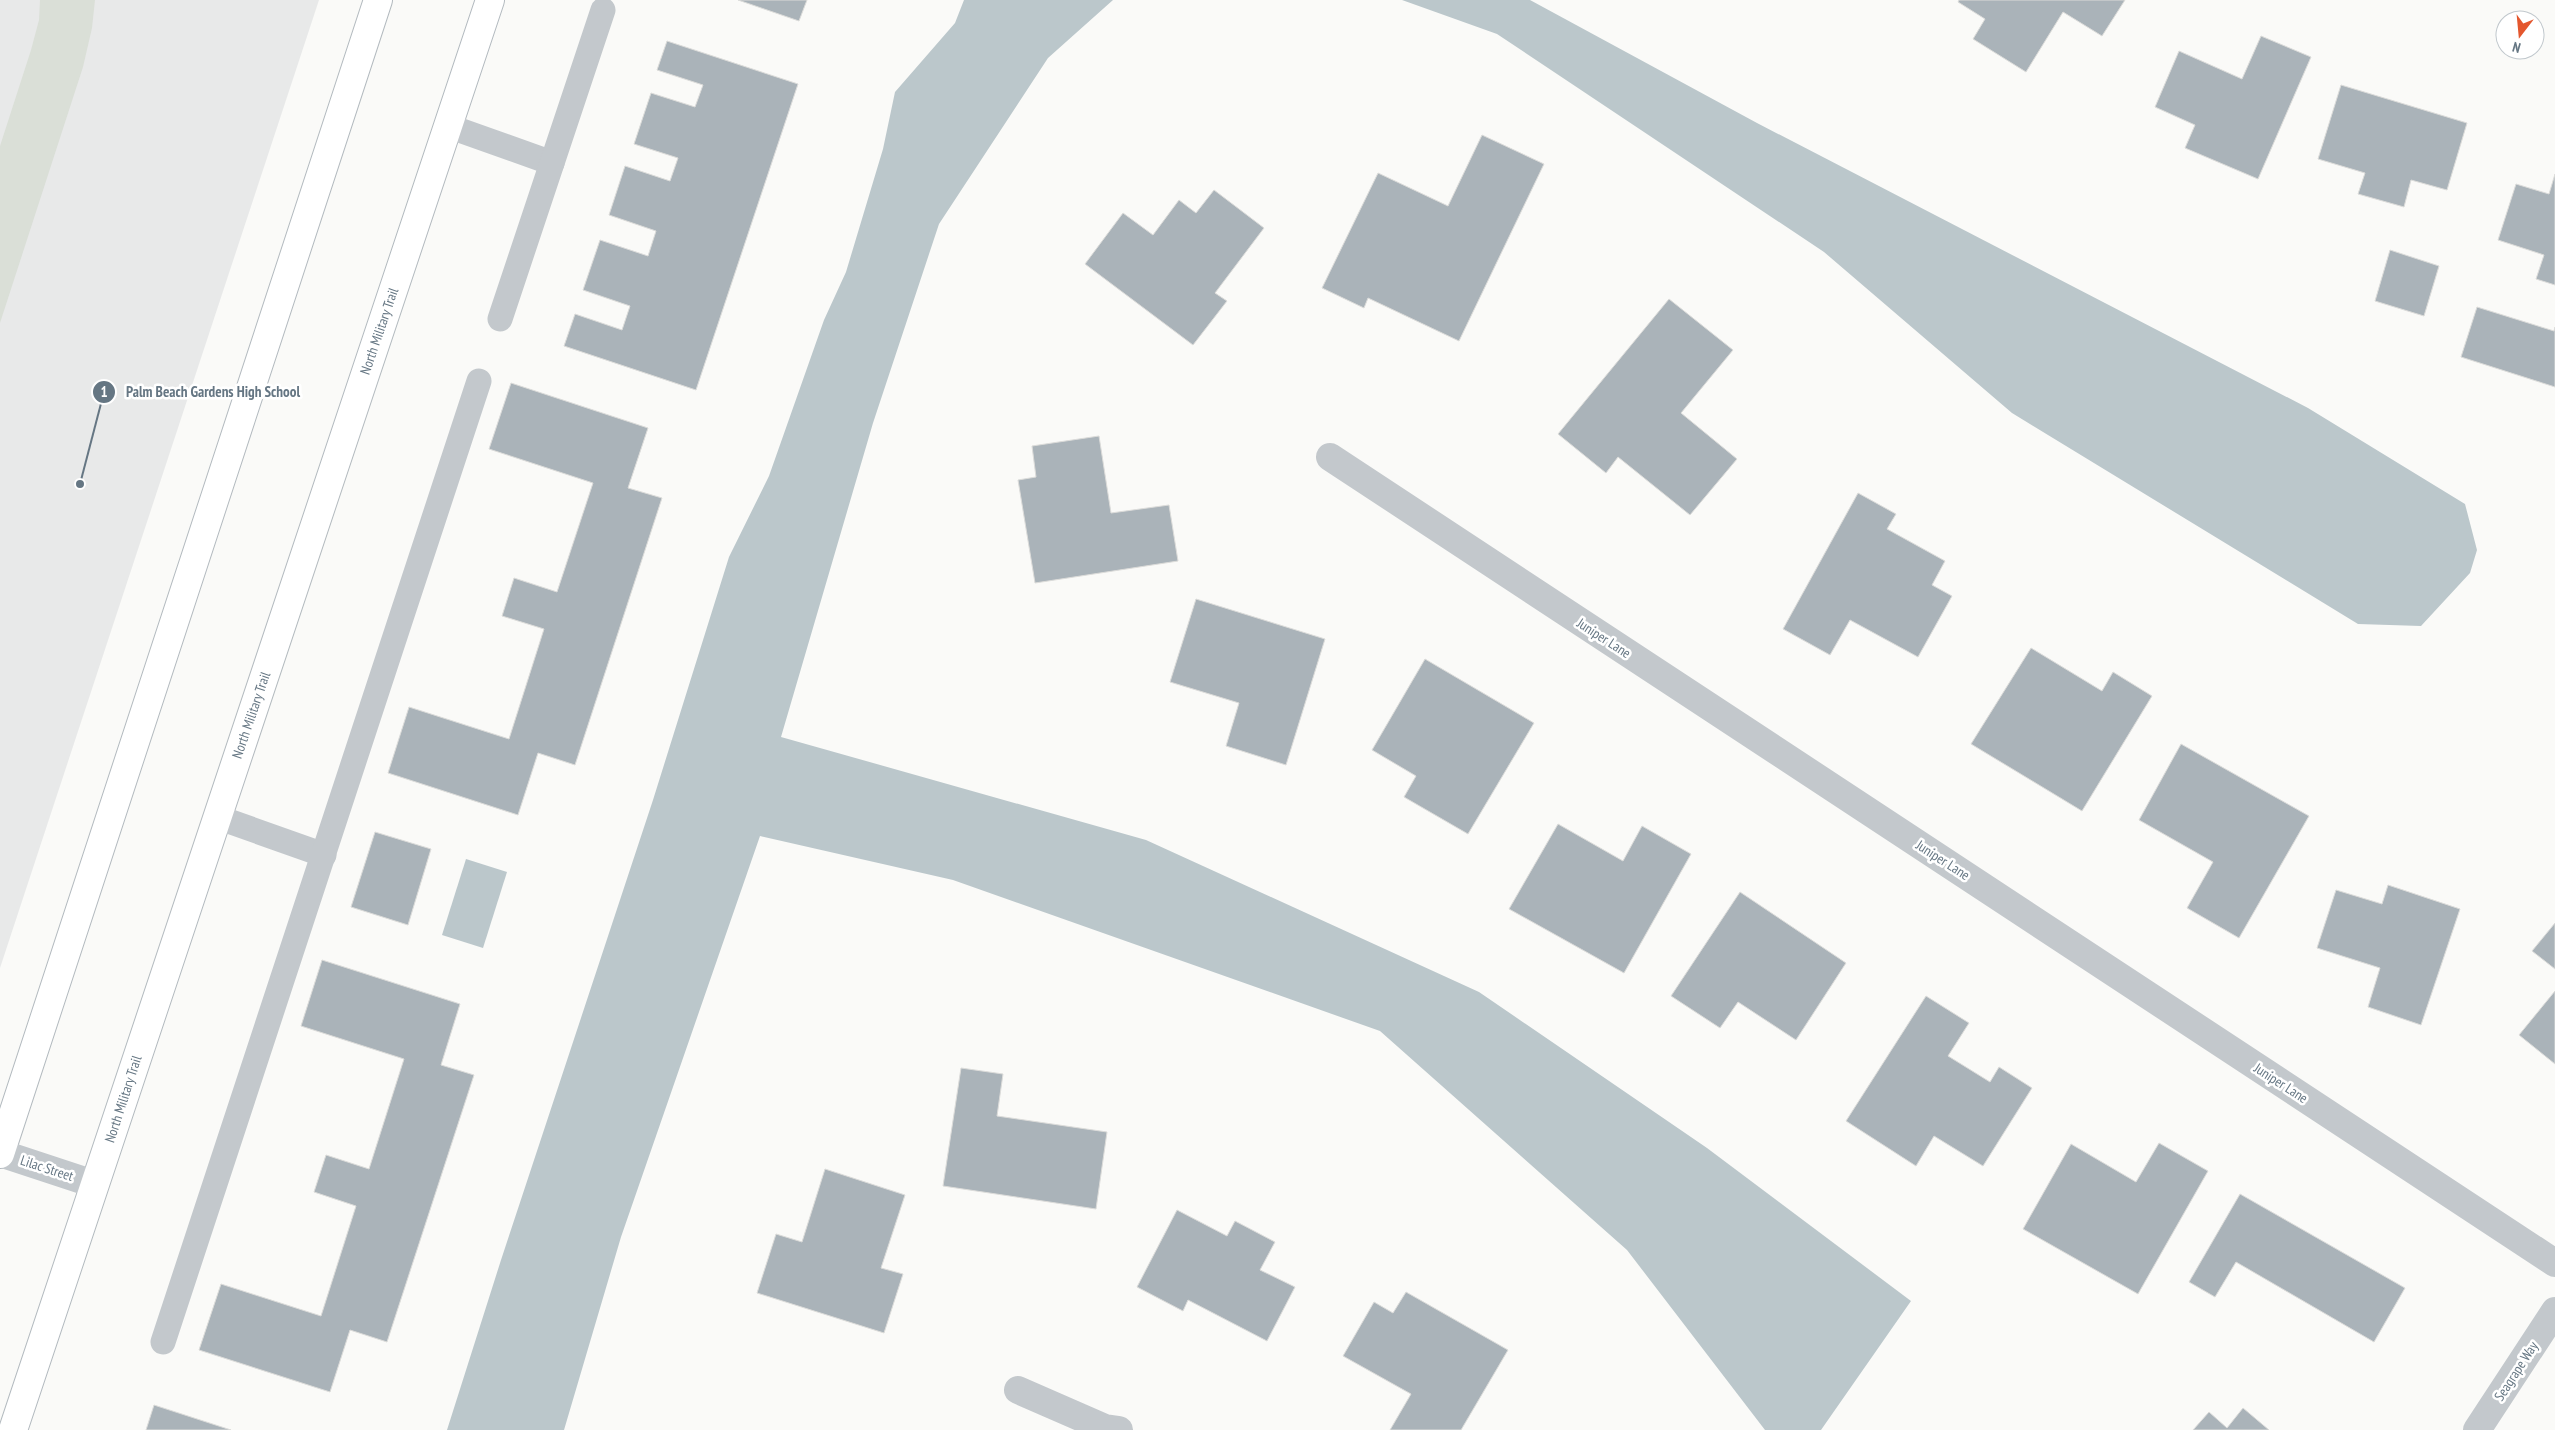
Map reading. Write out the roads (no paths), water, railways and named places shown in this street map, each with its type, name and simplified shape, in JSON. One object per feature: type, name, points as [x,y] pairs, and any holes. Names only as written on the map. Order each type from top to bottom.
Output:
[{"type":"main road","points":[[0,1154],[378,0]]},
{"type":"main road","name":"North Military Trail","points":[[13,1430],[490,0]]},
{"type":"street","name":"Juniper Lane","points":[[1330,457],[2555,1263]]},
{"type":"street","name":"Lilac Street","points":[[0,1154],[94,1184]]},
{"type":"street","name":"Seagrape Way","points":[[2477,1430],[2555,1311]]},
{"type":"street","points":[[1018,1390],[1105,1428],[1119,1430]]},
{"type":"lane","points":[[500,320],[603,10]]},
{"type":"lane","points":[[448,126],[552,163]]},
{"type":"lane","points":[[163,1342],[479,381]]},
{"type":"lane","points":[[217,816],[324,855]]},
{"type":"place","name":"Palm Beach Gardens High School","points":[[80,484]]}]
